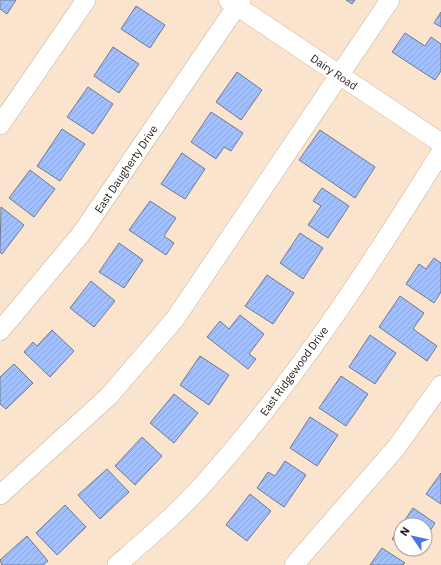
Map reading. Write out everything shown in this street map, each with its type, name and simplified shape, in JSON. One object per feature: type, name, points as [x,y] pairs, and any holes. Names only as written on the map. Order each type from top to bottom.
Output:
[{"type":"street","points":[[0,125],[86,0]]},
{"type":"street","points":[[0,495],[109,396],[175,318],[390,0]]},
{"type":"street","name":"Dairy Road","points":[[235,2],[441,143]]},
{"type":"street","name":"East Daugherty Drive","points":[[0,331],[81,234],[235,2]]},
{"type":"street","name":"East Ridgewood Drive","points":[[117,565],[146,540],[206,481],[279,395],[383,246],[441,152]]},
{"type":"street","points":[[294,565],[396,448],[441,385]]},
{"type":"building","points":[[0,0],[16,0],[7,14],[0,9]]},
{"type":"building","points":[[346,0],[355,0],[352,4]]},
{"type":"building","points":[[136,6],[165,25],[150,48],[121,29]]},
{"type":"building","points":[[441,12],[441,27],[434,23]]},
{"type":"building","points":[[405,33],[425,46],[431,37],[441,44],[441,71],[435,80],[392,52]]},
{"type":"building","points":[[113,47],[139,64],[119,93],[94,76]]},
{"type":"building","points":[[237,72],[262,90],[241,120],[216,102]]},
{"type":"building","points":[[88,87],[113,104],[93,134],[67,117]]},
{"type":"building","points":[[211,112],[243,133],[231,151],[224,147],[216,159],[191,142]]},
{"type":"building","points":[[62,129],[85,144],[60,181],[37,166]]},
{"type":"building","points":[[320,130],[375,167],[355,198],[299,160]]},
{"type":"building","points":[[182,153],[205,169],[185,199],[161,184]]},
{"type":"building","points":[[30,170],[55,189],[34,217],[9,198]]},
{"type":"building","points":[[322,188],[349,206],[328,238],[308,225],[321,206],[313,201]]},
{"type":"building","points":[[150,201],[176,218],[164,236],[174,243],[166,255],[129,230]]},
{"type":"building","points":[[1,207],[24,225],[2,254],[0,252]]},
{"type":"building","points":[[300,233],[323,248],[303,279],[280,263]]},
{"type":"building","points":[[119,243],[143,260],[124,288],[99,272]]},
{"type":"building","points":[[434,258],[441,263],[441,292],[434,303],[406,284],[419,264],[426,269]]},
{"type":"building","points":[[267,275],[294,293],[273,324],[245,306]]},
{"type":"building","points":[[91,281],[115,301],[94,327],[70,308]]},
{"type":"building","points":[[400,296],[424,313],[413,329],[437,346],[427,361],[379,327]]},
{"type":"building","points":[[240,315],[264,334],[249,354],[256,359],[248,369],[207,337],[220,321],[229,329]]},
{"type":"building","points":[[52,330],[74,351],[50,377],[24,352],[33,342],[37,346]]},
{"type":"building","points":[[370,335],[396,353],[375,384],[349,367]]},
{"type":"building","points":[[200,356],[229,375],[209,405],[180,385]]},
{"type":"building","points":[[14,364],[33,383],[6,409],[0,404],[0,377]]},
{"type":"building","points":[[341,376],[368,394],[346,426],[319,408]]},
{"type":"building","points":[[174,394],[198,413],[174,443],[150,423]]},
{"type":"building","points":[[310,417],[338,435],[317,466],[290,448]]},
{"type":"building","points":[[142,437],[162,456],[135,485],[115,466]]},
{"type":"building","points":[[285,461],[306,475],[284,507],[257,488],[268,472],[275,476]]},
{"type":"building","points":[[107,469],[129,492],[100,519],[78,495]]},
{"type":"building","points":[[441,473],[441,504],[426,494]]},
{"type":"building","points":[[250,494],[271,511],[247,541],[226,525]]},
{"type":"building","points":[[65,505],[86,527],[57,555],[36,533]]},
{"type":"building","points":[[413,508],[426,517],[407,517]]},
{"type":"building","points":[[27,536],[48,561],[43,565],[2,565],[0,560]]},
{"type":"building","points":[[382,548],[393,555],[393,557],[396,557],[405,563],[403,565],[370,565]]}]
